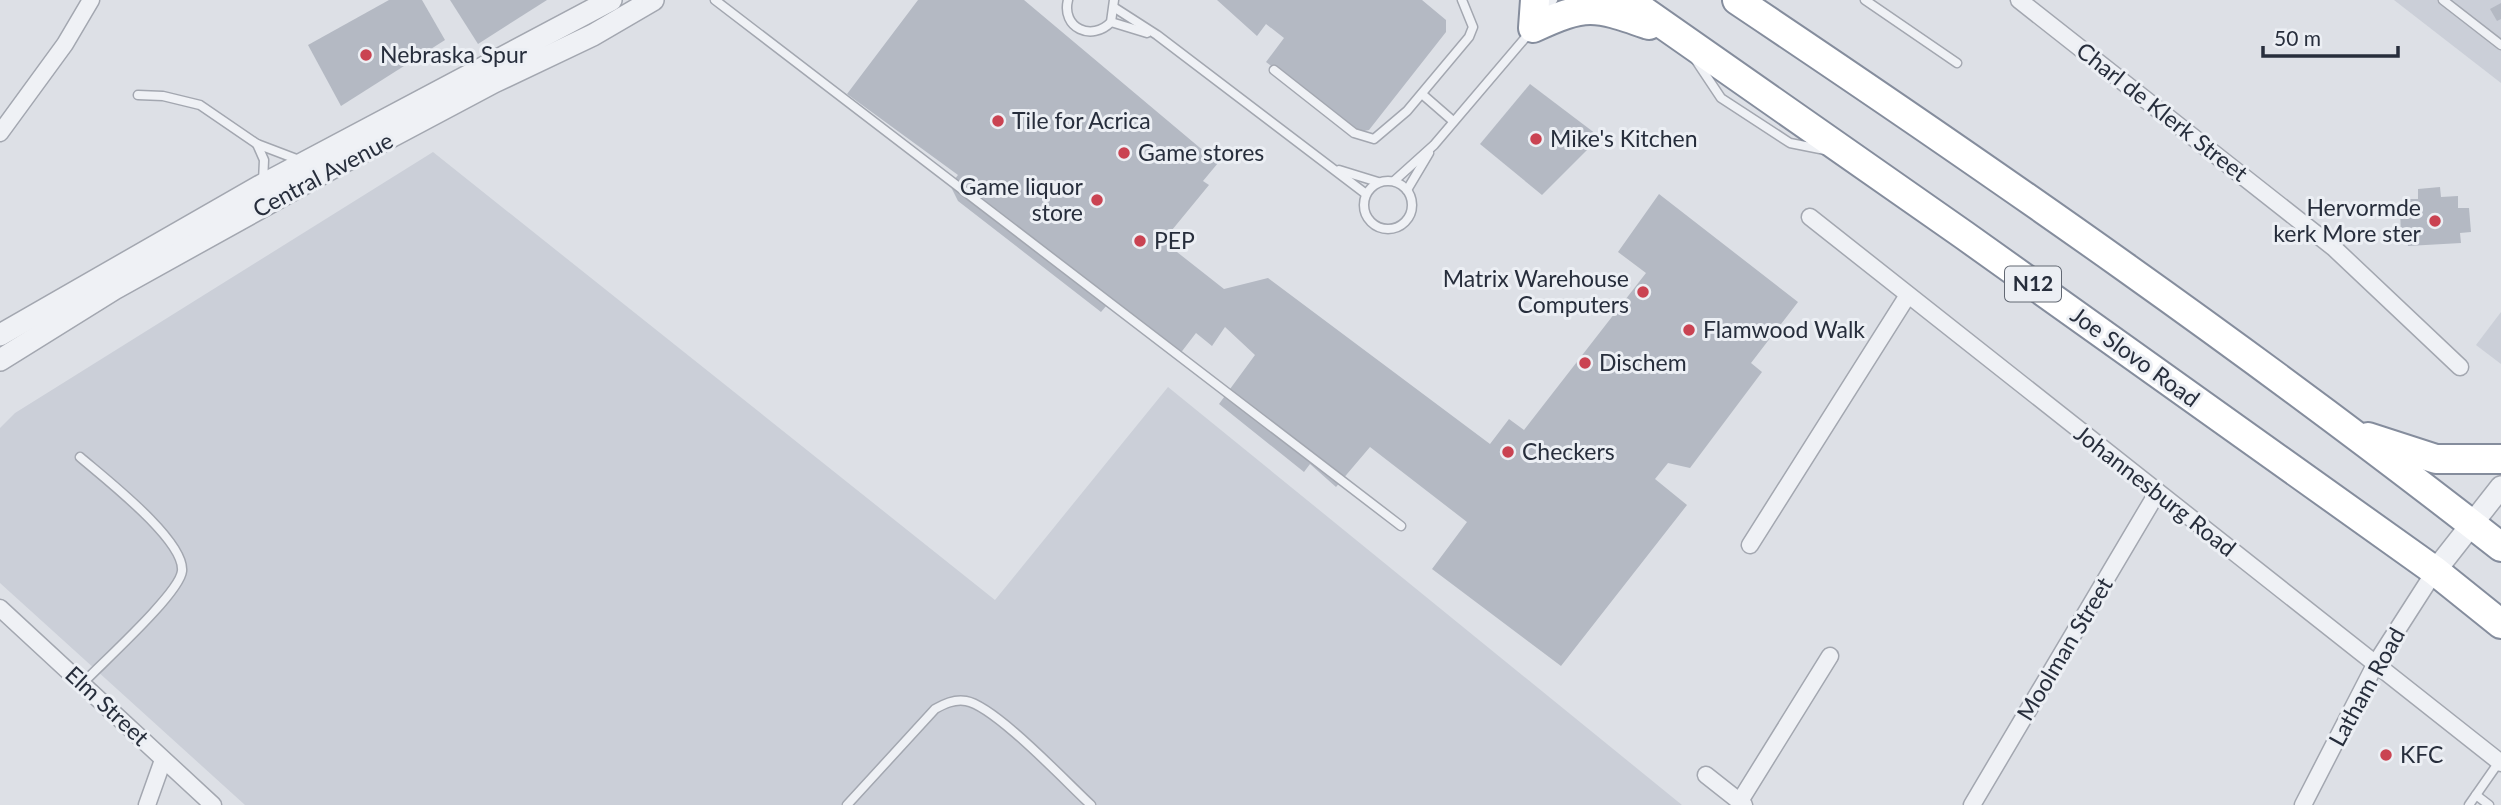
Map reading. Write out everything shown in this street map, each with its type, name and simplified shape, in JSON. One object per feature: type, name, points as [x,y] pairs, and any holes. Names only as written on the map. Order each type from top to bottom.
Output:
[{"type":"highway","name":"Joe Slovo Road","points":[[1628,0],[2434,571],[2501,624]]},
{"type":"highway","points":[[1737,0],[1938,135],[2339,425],[2501,547]]},
{"type":"highway","points":[[1534,14],[1582,8],[1615,13],[1679,37]]},
{"type":"highway","points":[[2339,425],[2436,459],[2501,459]]},
{"type":"street","name":"Central Avenue","points":[[0,335],[262,185],[611,0]]},
{"type":"street","name":"Central Avenue","points":[[0,360],[114,289],[332,168],[494,82],[593,35],[653,0]]},
{"type":"street","name":"Charl de Klerk Street","points":[[2019,0],[2334,248],[2460,367]]},
{"type":"street","points":[[0,133],[65,44],[84,4]]},
{"type":"street","name":"Johannesburg Road","points":[[1810,218],[2500,763]]},
{"type":"street","points":[[1750,545],[1908,295]]},
{"type":"street","points":[[2434,571],[2501,487]]},
{"type":"street","name":"Moolman Street","points":[[1972,805],[2157,493]]},
{"type":"street","name":"Latham Road","points":[[2303,805],[2376,663],[2434,571]]},
{"type":"street","name":"Elm Street","points":[[0,608],[212,805]]},
{"type":"street","points":[[1706,775],[1742,803],[1830,656]]},
{"type":"street","points":[[147,805],[163,760]]},
{"type":"lane","points":[[715,0],[1401,526]]},
{"type":"lane","points":[[1059,0],[1071,22],[1084,32],[1099,31],[1111,22],[1115,4],[1366,194]]},
{"type":"lane","points":[[1068,0],[1068,15]]},
{"type":"lane","points":[[1274,70],[1354,133],[1367,139],[1380,136],[1422,94],[1469,37],[1473,27],[1462,0]]},
{"type":"lane","points":[[1407,190],[1434,145],[1534,14],[1553,0]]},
{"type":"lane","points":[[1865,0],[1957,63]]},
{"type":"lane","points":[[2443,0],[2501,45]]},
{"type":"lane","points":[[1111,22],[1157,35]]},
{"type":"lane","points":[[1422,94],[1453,121]]},
{"type":"lane","points":[[138,95],[163,96],[200,105],[257,144],[276,154],[305,162]]},
{"type":"lane","points":[[257,144],[264,160],[262,185]]},
{"type":"lane","points":[[1333,167],[1378,183],[1394,181],[1434,145]]},
{"type":"lane","points":[[1378,183],[1366,194],[1364,202],[1368,219],[1374,225],[1389,229],[1408,219],[1412,204],[1407,190],[1394,181]]},
{"type":"lane","points":[[80,457],[142,512],[173,546],[181,561],[182,572],[170,594],[83,683]]},
{"type":"lane","points":[[847,805],[935,709],[945,703],[967,701],[998,719],[1091,805]]},
{"type":"lane","points":[[2469,805],[2500,763]]},
{"type":"lane","points":[[2476,795],[2488,805]]},
{"type":"shaded area","points":[[2394,0],[2501,0],[2501,83]]},
{"type":"shaded area","points":[[433,152],[995,600],[1168,387],[1682,805],[245,805],[0,583],[0,428],[15,413]]},
{"type":"shaded area","points":[[2501,312],[2501,364],[2476,345]]},
{"type":"building","name":"Nebraska Spur","points":[[389,0],[422,0],[445,40],[341,106],[308,45]]},
{"type":"building","points":[[450,0],[547,0],[478,44]]},
{"type":"building","name":"Flamwood Walk","points":[[918,0],[1024,0],[1218,163],[1203,181],[1209,185],[1163,241],[1224,289],[1268,278],[1490,444],[1509,419],[1524,430],[1646,273],[1618,252],[1659,194],[1798,302],[1751,363],[1762,372],[1690,468],[1668,463],[1655,479],[1687,505],[1561,666],[1432,569],[1467,522],[1370,447],[1336,487],[1310,464],[1304,472],[1219,404],[1255,355],[1225,327],[1212,346],[1196,333],[1176,359],[1107,305],[1101,312],[958,201],[950,185],[958,175],[847,94]]},
{"type":"building","points":[[1217,0],[1422,0],[1446,20],[1446,32],[1369,130],[1359,132],[1266,62],[1284,38],[1266,24],[1257,36]]},
{"type":"building","points":[[2501,3],[2501,19],[2497,21],[2490,9]]},
{"type":"building","points":[[1530,84],[1600,137],[1542,195],[1480,144]]},
{"type":"building","name":"Hervormde kerk More ster","points":[[2440,187],[2441,197],[2458,196],[2458,208],[2469,208],[2471,232],[2460,233],[2461,243],[2408,246],[2407,234],[2401,235],[2400,210],[2406,210],[2405,199],[2418,199],[2418,189]]},
{"type":"place","name":"Nebraska Spur","points":[[366,55]]},
{"type":"place","name":"Tile for Acrica","points":[[998,121]]},
{"type":"place","name":"Mike's Kitchen","points":[[1536,139]]},
{"type":"place","name":"Game stores","points":[[1124,153]]},
{"type":"place","name":"Game liquor store","points":[[1097,200]]},
{"type":"place","name":"Hervormde kerk More ster","points":[[2435,221]]},
{"type":"place","name":"PEP","points":[[1140,241]]},
{"type":"place","name":"Matrix Warehouse Computers","points":[[1643,292]]},
{"type":"place","name":"Flamwood Walk","points":[[1689,330]]},
{"type":"place","name":"Dischem","points":[[1585,363]]},
{"type":"place","name":"Checkers","points":[[1508,452]]},
{"type":"place","name":"KFC","points":[[2386,755]]}]
